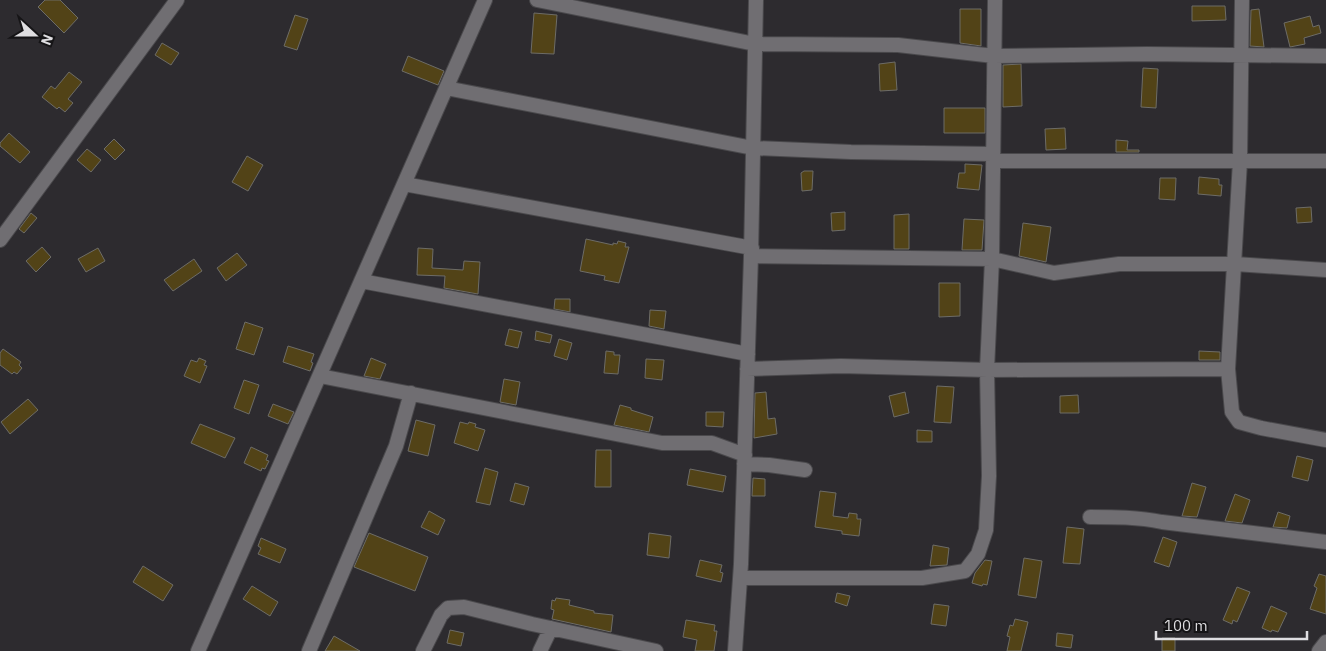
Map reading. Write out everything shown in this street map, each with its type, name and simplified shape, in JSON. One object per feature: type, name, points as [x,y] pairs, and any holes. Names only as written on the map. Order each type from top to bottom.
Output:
[{"type":"street","points":[[0,240],[177,0]]},
{"type":"street","points":[[198,651],[484,0]]},
{"type":"street","points":[[537,0],[755,44],[898,45],[994,56],[1240,54],[1326,56]]},
{"type":"street","points":[[735,651],[740,578],[752,252],[756,0]]},
{"type":"street","points":[[740,578],[922,578],[965,571],[978,554],[986,530],[989,476],[987,370],[992,260],[995,0]]},
{"type":"street","points":[[1242,0],[1240,161],[1228,369],[1232,412],[1239,422],[1326,440]]},
{"type":"street","points":[[446,88],[753,148],[993,158],[1326,161]]},
{"type":"street","points":[[404,184],[752,252],[992,260],[1054,273],[1119,264],[1235,264],[1326,270]]},
{"type":"street","points":[[361,281],[748,354]]},
{"type":"street","points":[[747,369],[841,366],[987,370],[1228,369]]},
{"type":"street","points":[[320,376],[662,443],[712,443],[744,459],[805,470]]},
{"type":"street","points":[[309,651],[396,446],[411,393]]},
{"type":"street","points":[[1090,517],[1146,519],[1326,542]]},
{"type":"street","points":[[423,651],[441,615],[448,608],[464,606],[551,628],[656,651]]},
{"type":"street","points":[[540,651],[551,628]]},
{"type":"street","points":[[1320,651],[1326,642]]},
{"type":"building","points":[[45,0],[60,0],[78,18],[64,33],[38,7]]},
{"type":"building","points":[[1192,6],[1225,6],[1226,20],[1192,21]]},
{"type":"building","points":[[960,9],[981,9],[981,46],[960,43]]},
{"type":"building","points":[[1259,9],[1264,47],[1250,46],[1251,10]]},
{"type":"building","points":[[534,13],[557,15],[554,54],[531,53]]},
{"type":"building","points":[[295,15],[308,19],[297,50],[284,46]]},
{"type":"building","points":[[1310,16],[1313,27],[1319,25],[1321,33],[1304,38],[1305,44],[1290,47],[1284,23]]},
{"type":"building","points":[[162,43],[179,53],[171,65],[155,55]]},
{"type":"building","points":[[408,56],[444,71],[438,85],[402,71]]},
{"type":"building","points":[[895,62],[897,90],[880,91],[879,64]]},
{"type":"building","points":[[1021,64],[1022,106],[1003,107],[1003,65]]},
{"type":"building","points":[[1143,68],[1158,69],[1156,108],[1141,107]]},
{"type":"building","points":[[69,72],[82,82],[68,99],[73,103],[65,112],[59,107],[57,109],[42,97],[51,86],[55,89]]},
{"type":"building","points":[[944,108],[985,108],[985,133],[944,133]]},
{"type":"building","points":[[1065,128],[1066,149],[1046,150],[1045,129]]},
{"type":"building","points":[[9,133],[30,152],[20,163],[0,146],[0,143]]},
{"type":"building","points":[[114,139],[125,150],[115,160],[104,149]]},
{"type":"building","points":[[1116,140],[1128,141],[1127,150],[1139,150],[1139,152],[1116,152]]},
{"type":"building","points":[[87,149],[101,160],[91,172],[77,160]]},
{"type":"building","points":[[247,156],[263,165],[248,191],[232,182]]},
{"type":"building","points":[[965,164],[982,165],[979,190],[957,188],[959,173],[965,173]]},
{"type":"building","points":[[813,171],[812,190],[802,191],[801,173]]},
{"type":"building","points":[[1199,177],[1219,179],[1219,185],[1222,185],[1221,196],[1198,194]]},
{"type":"building","points":[[1160,178],[1176,178],[1175,200],[1159,199]]},
{"type":"building","points":[[1311,207],[1312,222],[1297,223],[1296,208]]},
{"type":"building","points":[[845,212],[845,230],[832,231],[831,213]]},
{"type":"building","points":[[31,213],[37,218],[24,233],[19,229]]},
{"type":"building","points":[[909,214],[909,249],[894,249],[894,215]]},
{"type":"building","points":[[964,219],[984,220],[982,250],[962,250]]},
{"type":"building","points":[[1023,223],[1051,227],[1046,262],[1019,256]]},
{"type":"building","points":[[586,239],[613,245],[613,243],[617,244],[618,241],[626,243],[625,247],[629,247],[619,283],[604,280],[605,276],[580,271]]},
{"type":"building","points":[[42,247],[51,257],[36,272],[26,261]]},
{"type":"building","points":[[98,248],[105,261],[86,272],[78,259]]},
{"type":"building","points":[[418,248],[433,249],[432,268],[463,270],[464,261],[480,262],[478,294],[444,288],[445,276],[417,275]]},
{"type":"building","points":[[237,253],[247,265],[226,281],[217,268]]},
{"type":"building","points":[[194,259],[202,271],[173,291],[164,280]]},
{"type":"building","points":[[939,283],[960,283],[960,316],[939,317]]},
{"type":"building","points":[[555,299],[570,299],[570,312],[554,309]]},
{"type":"building","points":[[650,310],[666,311],[664,329],[649,326]]},
{"type":"building","points":[[245,322],[263,328],[254,355],[236,349]]},
{"type":"building","points":[[509,329],[522,332],[518,348],[505,345]]},
{"type":"building","points":[[536,331],[552,335],[550,343],[535,340]]},
{"type":"building","points":[[559,339],[572,343],[567,360],[554,356]]},
{"type":"building","points":[[288,346],[314,354],[310,371],[283,362]]},
{"type":"building","points":[[3,349],[21,362],[19,365],[22,368],[17,374],[14,372],[12,374],[0,365],[0,353]]},
{"type":"building","points":[[606,351],[614,352],[614,355],[620,355],[618,374],[604,373]]},
{"type":"building","points":[[1199,351],[1220,352],[1220,360],[1199,360]]},
{"type":"building","points":[[199,358],[206,361],[204,365],[207,366],[200,383],[184,376],[191,360],[197,362]]},
{"type":"building","points":[[371,358],[386,364],[380,379],[364,376]]},
{"type":"building","points":[[646,359],[664,360],[662,380],[645,378]]},
{"type":"building","points":[[504,379],[520,382],[516,405],[500,402]]},
{"type":"building","points":[[244,380],[259,385],[249,414],[234,408]]},
{"type":"building","points":[[937,386],[954,387],[951,423],[934,422]]},
{"type":"building","points":[[766,392],[768,419],[775,418],[777,434],[754,438],[755,393]]},
{"type":"building","points":[[905,392],[909,413],[894,417],[889,396]]},
{"type":"building","points":[[1078,395],[1079,413],[1060,413],[1060,396]]},
{"type":"building","points":[[28,399],[38,410],[10,434],[1,422]]},
{"type":"building","points":[[273,404],[294,412],[288,424],[268,416]]},
{"type":"building","points":[[620,405],[653,417],[649,432],[614,425]]},
{"type":"building","points":[[706,412],[724,412],[723,427],[706,426]]},
{"type":"building","points":[[416,420],[435,425],[428,456],[408,451]]},
{"type":"building","points":[[460,422],[476,424],[475,427],[485,430],[478,451],[454,443]]},
{"type":"building","points":[[200,424],[235,438],[225,458],[191,443]]},
{"type":"building","points":[[917,430],[932,431],[932,442],[917,442]]},
{"type":"building","points":[[251,447],[268,455],[266,460],[269,461],[265,469],[262,468],[261,471],[244,463]]},
{"type":"building","points":[[596,450],[611,450],[611,487],[595,487]]},
{"type":"building","points":[[1297,456],[1313,460],[1308,481],[1292,477]]},
{"type":"building","points":[[485,468],[498,472],[490,505],[476,502]]},
{"type":"building","points":[[690,469],[726,476],[723,492],[687,485]]},
{"type":"building","points":[[753,478],[765,479],[765,496],[752,496]]},
{"type":"building","points":[[515,483],[529,487],[524,505],[510,501]]},
{"type":"building","points":[[1192,483],[1206,487],[1197,517],[1182,516]]},
{"type":"building","points":[[820,491],[836,493],[833,516],[848,518],[849,513],[857,514],[857,519],[861,519],[859,536],[815,527]]},
{"type":"building","points":[[1235,494],[1250,500],[1242,523],[1225,521]]},
{"type":"building","points":[[429,511],[445,520],[438,535],[421,527]]},
{"type":"building","points":[[1278,512],[1290,516],[1287,528],[1273,527]]},
{"type":"building","points":[[1067,527],[1084,529],[1080,564],[1063,563]]},
{"type":"building","points":[[369,533],[428,557],[415,591],[354,567]]},
{"type":"building","points":[[649,533],[671,536],[669,558],[647,555]]},
{"type":"building","points":[[1163,537],[1177,542],[1169,567],[1154,562]]},
{"type":"building","points":[[261,538],[286,549],[280,563],[258,554],[261,548],[258,546]]},
{"type":"building","points":[[933,545],[949,548],[947,565],[930,566]]},
{"type":"building","points":[[1024,558],[1042,561],[1036,598],[1018,595]]},
{"type":"building","points":[[700,560],[722,565],[720,572],[723,573],[721,582],[696,576]]},
{"type":"building","points":[[985,560],[992,561],[987,585],[983,584],[982,586],[972,583],[975,573]]},
{"type":"building","points":[[143,566],[173,585],[163,601],[133,582]]},
{"type":"building","points":[[1319,574],[1326,576],[1326,614],[1310,609],[1317,588],[1314,586]]},
{"type":"building","points":[[252,586],[278,602],[270,616],[243,599]]},
{"type":"building","points":[[1237,587],[1250,592],[1237,622],[1233,620],[1232,624],[1223,620]]},
{"type":"building","points":[[837,593],[850,596],[847,606],[835,602]]},
{"type":"building","points":[[556,598],[570,600],[569,605],[594,611],[594,613],[613,615],[611,632],[552,619],[554,610],[551,609],[552,600],[555,601]]},
{"type":"building","points":[[934,604],[949,606],[946,626],[931,624]]},
{"type":"building","points":[[1271,606],[1287,613],[1278,632],[1272,630],[1271,632],[1262,628]]},
{"type":"building","points":[[1015,619],[1028,622],[1021,651],[1007,651],[1010,637],[1007,636],[1010,625],[1013,626]]},
{"type":"building","points":[[686,620],[715,625],[714,631],[717,631],[714,651],[695,651],[697,640],[683,637]]},
{"type":"building","points":[[450,630],[464,633],[461,646],[447,643]]},
{"type":"building","points":[[1057,633],[1073,635],[1071,648],[1056,646]]},
{"type":"building","points":[[334,636],[360,651],[325,651]]},
{"type":"building","points":[[1162,638],[1175,638],[1175,651],[1162,651]]}]
